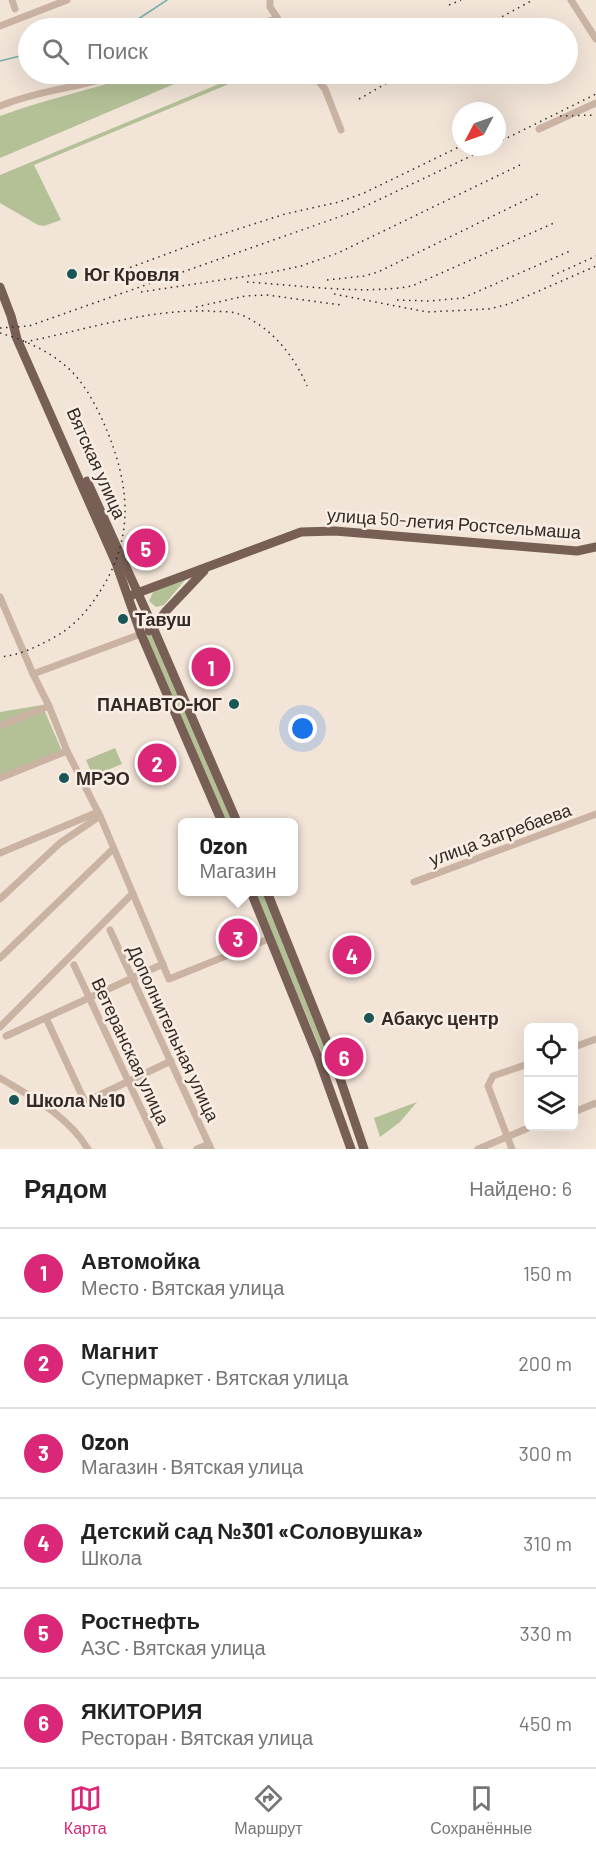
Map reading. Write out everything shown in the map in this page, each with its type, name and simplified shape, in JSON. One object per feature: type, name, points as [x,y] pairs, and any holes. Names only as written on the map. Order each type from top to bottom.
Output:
[{"type":"main road","name":"Вятская улица","points":[[0,287],[17,339],[116,563],[141,634],[220,818]]},
{"type":"main road","name":"Вятская улица","points":[[11,315],[21,332],[138,593],[235,818]]},
{"type":"main road","points":[[0,317],[11,315]]},
{"type":"main road","name":"улица 50-летия Ростсельмаша","points":[[127,597],[291,536],[316,531],[577,551],[596,547]]},
{"type":"main road","points":[[141,634],[153,629],[166,611],[208,567]]},
{"type":"main road","points":[[131,608],[160,613],[166,611]]},
{"type":"main road","points":[[253,896],[318,1057],[351,1149]]},
{"type":"main road","points":[[269,896],[332,1052],[364,1149]]},
{"type":"main road","points":[[318,1057],[327,1056],[332,1052]]},
{"type":"street","points":[[12,0],[15,9]]},
{"type":"street","points":[[21,18],[67,0]]},
{"type":"street","points":[[270,0],[270,6],[276,18]]},
{"type":"street","points":[[571,0],[596,39]]},
{"type":"street","points":[[0,26],[18,19]]},
{"type":"street","points":[[0,106],[14,100],[89,84]]},
{"type":"street","points":[[321,84],[341,130]]},
{"type":"street","points":[[539,129],[596,103]]},
{"type":"street","points":[[0,597],[67,751],[99,814],[169,979],[271,938]]},
{"type":"street","points":[[33,675],[141,634]]},
{"type":"street","points":[[0,726],[49,706]]},
{"type":"street","points":[[0,778],[67,751]]},
{"type":"street","points":[[0,853],[99,814]]},
{"type":"street","points":[[0,899],[60,843],[99,814]]},
{"type":"street","name":"улица Загребаева","points":[[414,882],[596,814]]},
{"type":"street","points":[[0,958],[113,849]]},
{"type":"street","points":[[0,1028],[132,894]]},
{"type":"street","name":"Дополнительная улица","points":[[110,930],[210,1146]]},
{"type":"street","points":[[6,1036],[91,999],[163,964]]},
{"type":"street","name":"Ветеранская улица","points":[[74,965],[160,1149]]},
{"type":"street","points":[[46,1018],[85,1102],[171,1061]]},
{"type":"street","points":[[578,1045],[596,1039]]},
{"type":"street","points":[[512,1149],[488,1086],[493,1076],[524,1065]]},
{"type":"street","points":[[0,1078],[54,1111],[69,1124],[88,1149]]},
{"type":"street","points":[[578,1110],[596,1103]]},
{"type":"street","points":[[478,1149],[524,1129]]},
{"type":"street","points":[[197,1149],[210,1146]]},
{"type":"green space","points":[[174,84],[0,158],[0,116],[103,85]]},
{"type":"green space","points":[[219,84],[229,84],[34,165],[61,220],[44,226],[38,225],[0,203],[0,175]]},
{"type":"green space","points":[[186,579],[164,605],[156,607],[149,601],[153,592]]},
{"type":"green space","points":[[151,634],[153,636],[231,818],[224,818],[146,636]]},
{"type":"green space","points":[[42,705],[62,751],[0,777],[0,712]]},
{"type":"green space","points":[[115,748],[122,764],[93,776],[86,760]]},
{"type":"green space","points":[[257,896],[265,896],[328,1051],[322,1053]]},
{"type":"green space","points":[[417,1102],[400,1122],[380,1137],[374,1118]]},
{"type":"waterway","points":[[140,18],[167,0]]},
{"type":"waterway","points":[[0,61],[18,56]]},
{"type":"railway","points":[[449,5],[461,0]]},
{"type":"railway","points":[[500,18],[533,0]]},
{"type":"railway","points":[[359,99],[385,84]]},
{"type":"railway","points":[[506,139],[596,94]]},
{"type":"railway","points":[[560,116],[596,115]]},
{"type":"railway","points":[[102,278],[207,239],[285,214],[339,202],[364,193],[452,150]]},
{"type":"railway","points":[[0,328],[29,326],[353,212],[471,156]]},
{"type":"railway","points":[[141,292],[301,266],[338,253],[522,164]]},
{"type":"railway","points":[[327,280],[378,272],[538,194]]},
{"type":"railway","points":[[247,282],[373,290],[412,286],[554,223]]},
{"type":"railway","points":[[397,300],[429,301],[463,298],[570,251]]},
{"type":"railway","points":[[552,276],[596,256]]},
{"type":"railway","points":[[334,294],[427,312],[489,309],[509,304],[596,266]]},
{"type":"railway","points":[[196,307],[245,296],[267,295],[341,305]]},
{"type":"railway","points":[[25,342],[116,321],[163,313],[233,312],[248,318],[270,333],[288,352],[307,386]]},
{"type":"railway","points":[[0,333],[24,341],[48,353],[69,369],[82,383],[97,409],[114,449],[124,492],[125,513],[118,554],[97,596],[82,615],[65,631],[45,642],[20,653],[0,657]]},
{"type":"place","name":"Юг Кровля","points":[[72,274]]},
{"type":"place","name":"Ростнефть","points":[[146,548]]},
{"type":"place","name":"Тавуш","points":[[123,619]]},
{"type":"place","name":"Автомойка","points":[[211,667]]},
{"type":"place","name":"ПАНАВТО-ЮГ","points":[[234,704]]},
{"type":"place","name":"Магнит","points":[[157,763]]},
{"type":"place","name":"МРЭО","points":[[64,778]]},
{"type":"place","name":"Ozon","points":[[238,938]]},
{"type":"place","name":"Детский сад №301 «Соловушка»","points":[[352,955]]},
{"type":"place","name":"Абакус центр","points":[[369,1018]]},
{"type":"place","name":"ЯКИТОРИЯ","points":[[344,1057]]},
{"type":"place","name":"Школа №10","points":[[14,1100]]}]
